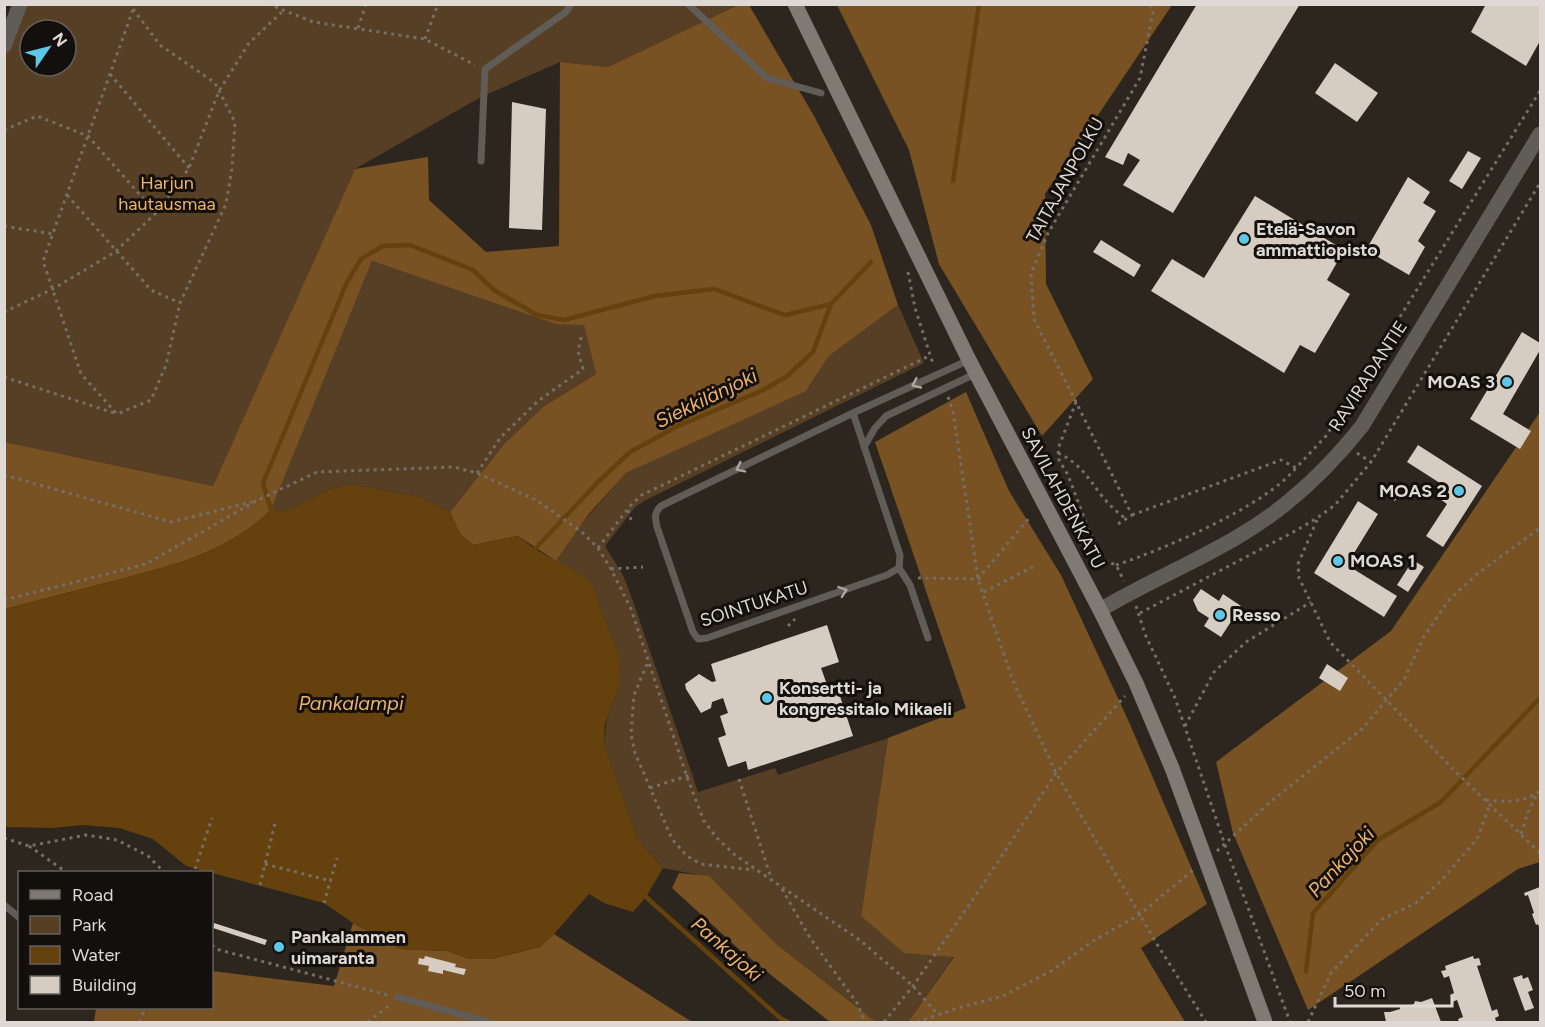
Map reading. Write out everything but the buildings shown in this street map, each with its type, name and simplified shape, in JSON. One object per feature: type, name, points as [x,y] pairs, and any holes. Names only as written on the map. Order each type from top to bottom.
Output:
[{"type":"main road","name":"SAVILAHDENKATU","points":[[795,4],[973,367],[1136,683],[1207,859],[1265,1023]]},
{"type":"street","points":[[4,46],[20,4]]},
{"type":"street","name":"RAVIRADANTIE","points":[[1100,610],[1130,592],[1239,537],[1278,510],[1314,480],[1346,447],[1362,426],[1540,134]]},
{"type":"lane","points":[[481,161],[485,69],[566,12],[571,4]]},
{"type":"lane","points":[[688,4],[767,78],[821,93]]},
{"type":"lane","points":[[864,447],[875,428],[886,416],[944,389],[973,367]]},
{"type":"lane","name":"SOINTUKATU","points":[[900,568],[878,579],[707,638],[698,639],[693,632],[654,516],[661,506],[853,413],[937,374],[973,367]]},
{"type":"lane","points":[[853,413],[900,555],[900,568],[910,585],[928,639]]},
{"type":"lane","points":[[4,905],[18,916]]},
{"type":"lane","points":[[398,998],[488,1023]]},
{"type":"path","points":[[268,4],[313,22],[425,39],[485,69]]},
{"type":"path","points":[[358,29],[366,4]]},
{"type":"path","points":[[425,39],[438,4]]},
{"type":"path","name":"TAITAJANPOLKU","points":[[1132,515],[1034,319],[1031,274],[1048,233],[1140,78],[1153,12],[1150,4]]},
{"type":"path","points":[[117,414],[81,374],[43,261],[134,7]]},
{"type":"path","points":[[4,377],[117,414],[151,400],[166,365],[180,303],[225,204],[232,168],[235,122],[215,83],[160,45],[134,7]]},
{"type":"path","points":[[4,312],[53,290],[115,252],[156,213],[189,168],[219,91],[249,43],[284,10]]},
{"type":"path","points":[[110,74],[189,168]]},
{"type":"path","points":[[1076,402],[1058,453],[1059,460],[1068,475],[1103,560],[1116,565],[1145,555],[1237,512],[1286,480],[1326,436],[1540,91]]},
{"type":"path","points":[[4,130],[37,116],[88,136],[156,213]]},
{"type":"path","points":[[67,195],[151,290],[180,303]]},
{"type":"path","points":[[4,226],[53,234]]},
{"type":"path","points":[[907,268],[915,308],[929,356],[937,374]]},
{"type":"path","points":[[477,473],[500,438],[538,401],[583,369],[578,351],[582,334]]},
{"type":"path","points":[[598,548],[627,509],[642,495],[929,356]]},
{"type":"path","points":[[944,389],[953,411],[978,579],[1013,681],[1056,773],[1139,915],[1206,1023]]},
{"type":"path","points":[[1058,453],[1073,460],[1102,497],[1126,519]]},
{"type":"path","points":[[1118,524],[1132,515],[1281,460],[1296,468]]},
{"type":"path","points":[[4,600],[146,564],[256,501],[317,472],[454,467],[477,473],[536,500],[583,533],[598,548],[631,609],[687,777],[704,821],[717,838],[735,855],[861,941],[913,986],[938,1015]]},
{"type":"path","points":[[4,475],[171,522],[256,501]]},
{"type":"path","points":[[627,509],[631,520]]},
{"type":"path","points":[[978,579],[1030,516]]},
{"type":"path","points":[[1317,518],[1298,564],[1299,578],[1330,642],[1456,772],[1540,853]]},
{"type":"path","points":[[917,1023],[1003,996],[1051,971],[1093,941],[1139,915],[1225,845],[1270,801],[1362,729],[1388,701],[1405,678],[1424,638],[1448,601],[1477,574],[1540,528]]},
{"type":"path","points":[[1116,565],[1140,613],[1145,633],[1175,698],[1225,845],[1290,1023]]},
{"type":"path","points":[[611,569],[643,567]]},
{"type":"path","points":[[984,592],[1033,567]]},
{"type":"path","points":[[922,577],[978,579]]},
{"type":"path","points":[[1185,726],[1214,672],[1246,642],[1311,602]]},
{"type":"path","points":[[648,662],[634,695],[631,734],[635,753],[672,839],[687,856],[701,864],[757,870]]},
{"type":"path","points":[[884,1023],[981,889],[1056,773],[1136,683]]},
{"type":"path","points":[[660,697],[665,696]]},
{"type":"path","points":[[650,788],[693,774]]},
{"type":"path","points":[[739,780],[772,881]]},
{"type":"path","points":[[1484,800],[1520,801],[1539,792]]},
{"type":"path","points":[[1521,834],[1528,812],[1539,792]]},
{"type":"path","points":[[1308,1023],[1331,973],[1382,919],[1416,903],[1440,882],[1477,839],[1490,804]]},
{"type":"path","points":[[195,869],[212,819]]},
{"type":"path","points":[[260,885],[275,823]]},
{"type":"path","points":[[29,846],[86,835],[117,840],[148,855],[162,871]]},
{"type":"path","points":[[4,838],[29,846],[63,871]]},
{"type":"path","points":[[324,903],[337,858]]},
{"type":"path","points":[[265,864],[331,881]]},
{"type":"path","points":[[781,887],[810,938],[857,1004],[865,1023]]},
{"type":"path","points":[[213,946],[216,949],[398,998]]},
{"type":"path","points":[[368,1023],[398,998]]},
{"type":"green space","name":"Harjun hautausmaa","points":[[19,5],[738,5],[608,67],[560,62],[479,98],[355,169],[213,486],[5,442],[4,42]]},
{"type":"green space","points":[[372,261],[555,324],[584,324],[596,374],[543,407],[505,443],[450,512],[420,497],[351,484],[330,489],[287,511],[271,510]]},
{"type":"green space","points":[[898,305],[924,363],[646,500],[635,507],[605,546],[624,577],[698,792],[775,768],[778,775],[888,738],[861,916],[954,956],[908,1022],[876,1022],[775,943],[709,877],[663,868],[638,840],[604,744],[607,719],[618,689],[615,644],[601,616],[594,587],[556,561],[583,522],[626,473],[809,387],[829,356]]},
{"type":"shaded area","points":[[738,5],[749,5],[814,116],[871,225],[898,305],[829,356],[806,391],[626,473],[588,515],[556,561],[518,536],[473,545],[460,534],[450,512],[505,443],[543,407],[596,374],[584,325],[555,324],[372,261],[271,510],[237,536],[201,555],[5,609],[5,442],[213,486],[355,169],[428,157],[429,200],[486,252],[559,246],[560,62],[608,67]]},
{"type":"shaded area","points":[[837,5],[1172,5],[1045,194],[1046,284],[1093,379],[1042,436],[939,264],[909,150]]},
{"type":"shaded area","points":[[966,392],[1009,491],[1061,575],[1129,722],[1207,904],[1141,948],[1185,1022],[908,1022],[954,957],[904,953],[861,916],[888,738],[966,708],[875,442]]},
{"type":"shaded area","points":[[1540,412],[1540,862],[1518,869],[1308,1010],[1233,833],[1216,762],[1391,631]]},
{"type":"shaded area","points":[[679,873],[709,876],[775,943],[876,1022],[830,1022],[741,951],[672,888]]},
{"type":"shaded area","points":[[353,923],[400,949],[447,951],[470,959],[492,959],[540,947],[554,934],[692,1022],[94,1022],[96,1009],[213,1009],[213,971],[334,986]]},
{"type":"water","name":"Pankalampi","points":[[351,484],[420,497],[450,512],[460,534],[473,545],[518,536],[535,549],[585,577],[594,587],[602,616],[615,644],[620,667],[618,689],[605,724],[604,744],[638,840],[663,868],[646,897],[633,912],[604,903],[589,894],[540,947],[492,959],[469,959],[447,951],[400,949],[353,923],[324,903],[213,873],[213,871],[186,866],[153,839],[119,828],[83,825],[52,828],[5,827],[5,609],[201,555],[237,536],[271,510],[287,511],[330,489]]},
{"type":"waterway","name":"Siekkilänjoki","points":[[953,181],[979,4]]},
{"type":"waterway","points":[[271,510],[263,483],[347,282],[361,259],[383,246],[410,245],[473,270],[494,290],[537,315],[564,320],[655,296],[714,289],[785,315],[831,304]]},
{"type":"waterway","name":"Siekkilänjoki","points":[[535,549],[598,482],[630,452],[678,426],[761,391],[786,377],[813,352],[831,304],[871,262]]},
{"type":"waterway","name":"Pankajoki","points":[[1306,971],[1313,913],[1378,840],[1441,802],[1540,698]]},
{"type":"waterway","name":"Pankajoki","points":[[646,897],[780,1018],[788,1022]]},
{"type":"place","name":"Etelä-Savon ammattiopisto","points":[[1244,239]]},
{"type":"place","name":"MOAS 3","points":[[1507,382]]},
{"type":"place","name":"MOAS 2","points":[[1459,491]]},
{"type":"place","name":"MOAS 1","points":[[1338,561]]},
{"type":"place","name":"Resso","points":[[1220,615]]},
{"type":"place","name":"Konsertti- ja kongressitalo Mikaeli","points":[[767,698]]},
{"type":"place","name":"Pankalammen uimaranta","points":[[279,947]]}]
